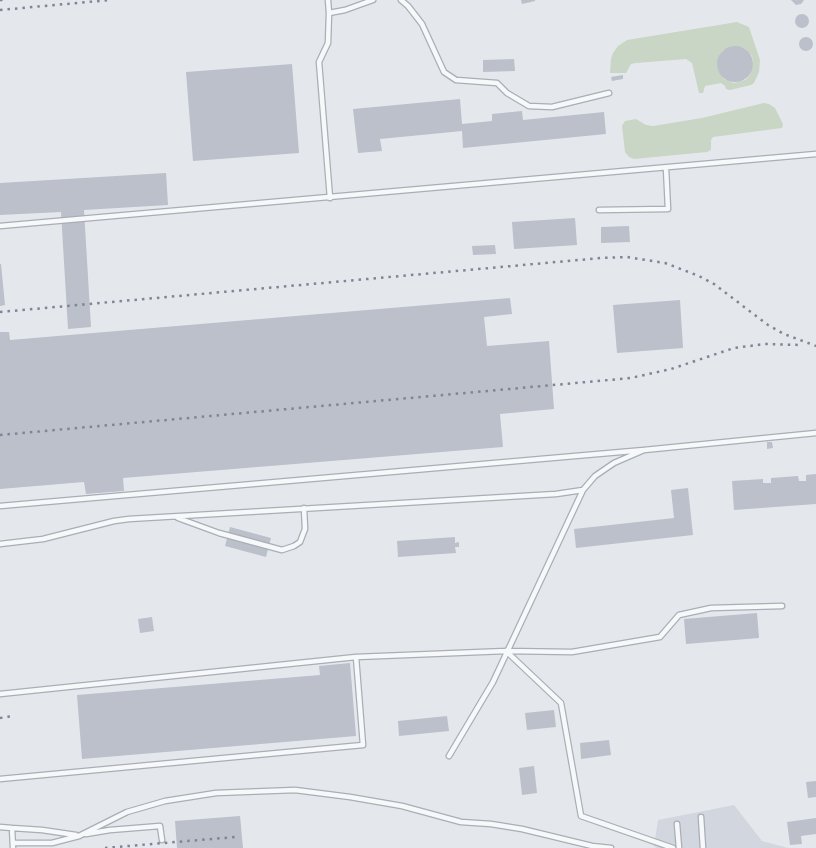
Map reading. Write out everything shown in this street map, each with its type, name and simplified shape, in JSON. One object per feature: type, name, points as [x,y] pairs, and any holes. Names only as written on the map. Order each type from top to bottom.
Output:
[{"type":"lane","points":[[328,0],[328,43],[318,62],[330,198]]},
{"type":"lane","points":[[328,14],[373,0]]},
{"type":"lane","points":[[401,0],[422,24],[444,72],[456,80],[497,84],[507,93],[529,106],[552,107],[609,93]]},
{"type":"lane","points":[[0,226],[816,154]]},
{"type":"lane","points":[[599,210],[668,209],[666,168]]},
{"type":"lane","points":[[0,506],[816,434]]},
{"type":"lane","points":[[448,756],[493,682],[582,490],[603,470],[628,456],[644,450]]},
{"type":"lane","points":[[0,544],[50,538],[114,521],[556,494],[582,490]]},
{"type":"lane","points":[[175,517],[219,533],[282,550],[300,542],[304,529],[304,508]]},
{"type":"lane","points":[[0,694],[356,657],[506,651],[572,652],[660,637],[679,615],[711,608],[782,606]]},
{"type":"lane","points":[[506,651],[561,703],[581,816],[673,848]]},
{"type":"lane","points":[[0,779],[363,745],[356,657]]},
{"type":"lane","points":[[0,827],[42,830],[79,836],[127,812],[166,801],[216,792],[295,790],[393,804],[461,822],[491,824],[592,846],[611,848]]},
{"type":"lane","points":[[701,817],[703,848]]},
{"type":"lane","points":[[677,824],[679,848]]},
{"type":"lane","points":[[12,828],[13,845],[52,843],[110,830],[160,826],[162,840]]},
{"type":"shaded area","points":[[734,805],[762,841],[788,848],[657,848],[654,846],[658,820]]},
{"type":"green space","points":[[737,22],[749,27],[760,60],[759,72],[754,83],[751,85],[730,90],[726,89],[721,83],[705,86],[703,93],[699,93],[692,63],[686,59],[636,63],[631,64],[626,73],[610,73],[613,53],[618,46],[627,40]],"holes":[[[733,46],[744,48],[752,56],[753,61],[753,67],[749,76],[745,80],[734,83],[724,79],[717,65],[720,54],[723,50]]]},
{"type":"green space","points":[[764,103],[775,108],[783,124],[782,128],[713,137],[711,140],[711,150],[707,152],[634,159],[625,152],[622,126],[625,121],[636,119],[646,125],[653,126],[702,118]]},
{"type":"building","points":[[521,0],[535,0],[535,1],[522,4]]},
{"type":"building","points":[[791,0],[804,0],[801,4],[796,5]]},
{"type":"building","points":[[802,14],[807,16],[809,21],[807,26],[802,28],[797,26],[795,21],[797,16]]},
{"type":"building","points":[[806,37],[811,39],[813,44],[811,49],[806,51],[801,49],[799,44],[801,39]]},
{"type":"building","points":[[735,46],[742,47],[748,51],[752,57],[752,71],[748,77],[742,81],[735,82],[728,81],[722,77],[718,71],[717,64],[718,57],[722,51],[728,47]]},
{"type":"building","points":[[514,59],[515,71],[483,72],[483,60]]},
{"type":"building","points":[[292,64],[299,153],[193,161],[186,72]]},
{"type":"building","points":[[623,75],[623,79],[612,81],[611,77]]},
{"type":"building","points":[[460,99],[462,124],[492,121],[492,114],[522,111],[523,120],[604,112],[606,134],[463,148],[462,131],[380,139],[382,151],[358,153],[353,109]]},
{"type":"building","points":[[166,173],[168,205],[84,210],[91,327],[68,329],[61,212],[0,215],[0,183]]},
{"type":"building","points":[[575,218],[577,245],[514,249],[512,222]]},
{"type":"building","points":[[629,226],[630,242],[601,243],[601,227]]},
{"type":"building","points":[[495,245],[496,254],[473,255],[472,246]]},
{"type":"building","points":[[0,264],[5,305],[0,306]]},
{"type":"building","points":[[510,298],[512,314],[484,317],[487,346],[549,341],[554,409],[500,414],[503,447],[123,478],[124,491],[86,494],[84,482],[0,489],[0,332],[9,332],[10,340]]},
{"type":"building","points":[[680,300],[683,348],[617,353],[613,305]]},
{"type":"building","points":[[767,442],[772,442],[773,448],[767,449]]},
{"type":"building","points":[[816,474],[816,504],[734,510],[732,481],[763,479],[763,483],[771,483],[771,478],[798,476],[799,481],[806,481],[806,475]]},
{"type":"building","points":[[688,488],[693,535],[576,548],[574,529],[674,518],[671,490]]},
{"type":"building","points":[[230,527],[271,538],[266,557],[225,546]]},
{"type":"building","points":[[455,537],[455,543],[459,542],[459,547],[455,547],[456,553],[398,557],[397,541]]},
{"type":"building","points":[[757,613],[759,638],[686,644],[684,619]]},
{"type":"building","points":[[152,617],[154,631],[140,633],[138,619]]},
{"type":"building","points":[[350,663],[356,736],[82,759],[77,695],[320,675],[319,666]]},
{"type":"building","points":[[554,710],[556,727],[527,730],[525,713]]},
{"type":"building","points":[[447,716],[449,731],[399,736],[398,721]]},
{"type":"building","points":[[609,740],[611,755],[581,759],[580,743]]},
{"type":"building","points":[[534,766],[537,793],[522,795],[519,768]]},
{"type":"building","points":[[816,781],[816,797],[808,798],[806,782]]},
{"type":"building","points":[[240,816],[243,848],[177,848],[175,821]]},
{"type":"building","points":[[816,818],[816,834],[801,836],[802,844],[790,845],[787,822]]},
{"type":"railway","points":[[0,10],[110,0]]},
{"type":"railway","points":[[0,312],[627,257],[665,263],[699,276],[714,284],[768,325],[784,334],[816,346]]},
{"type":"railway","points":[[0,435],[631,378],[671,369],[734,348],[765,344],[800,345]]},
{"type":"railway","points":[[0,718],[13,716]]},
{"type":"railway","points":[[105,848],[235,837]]}]
